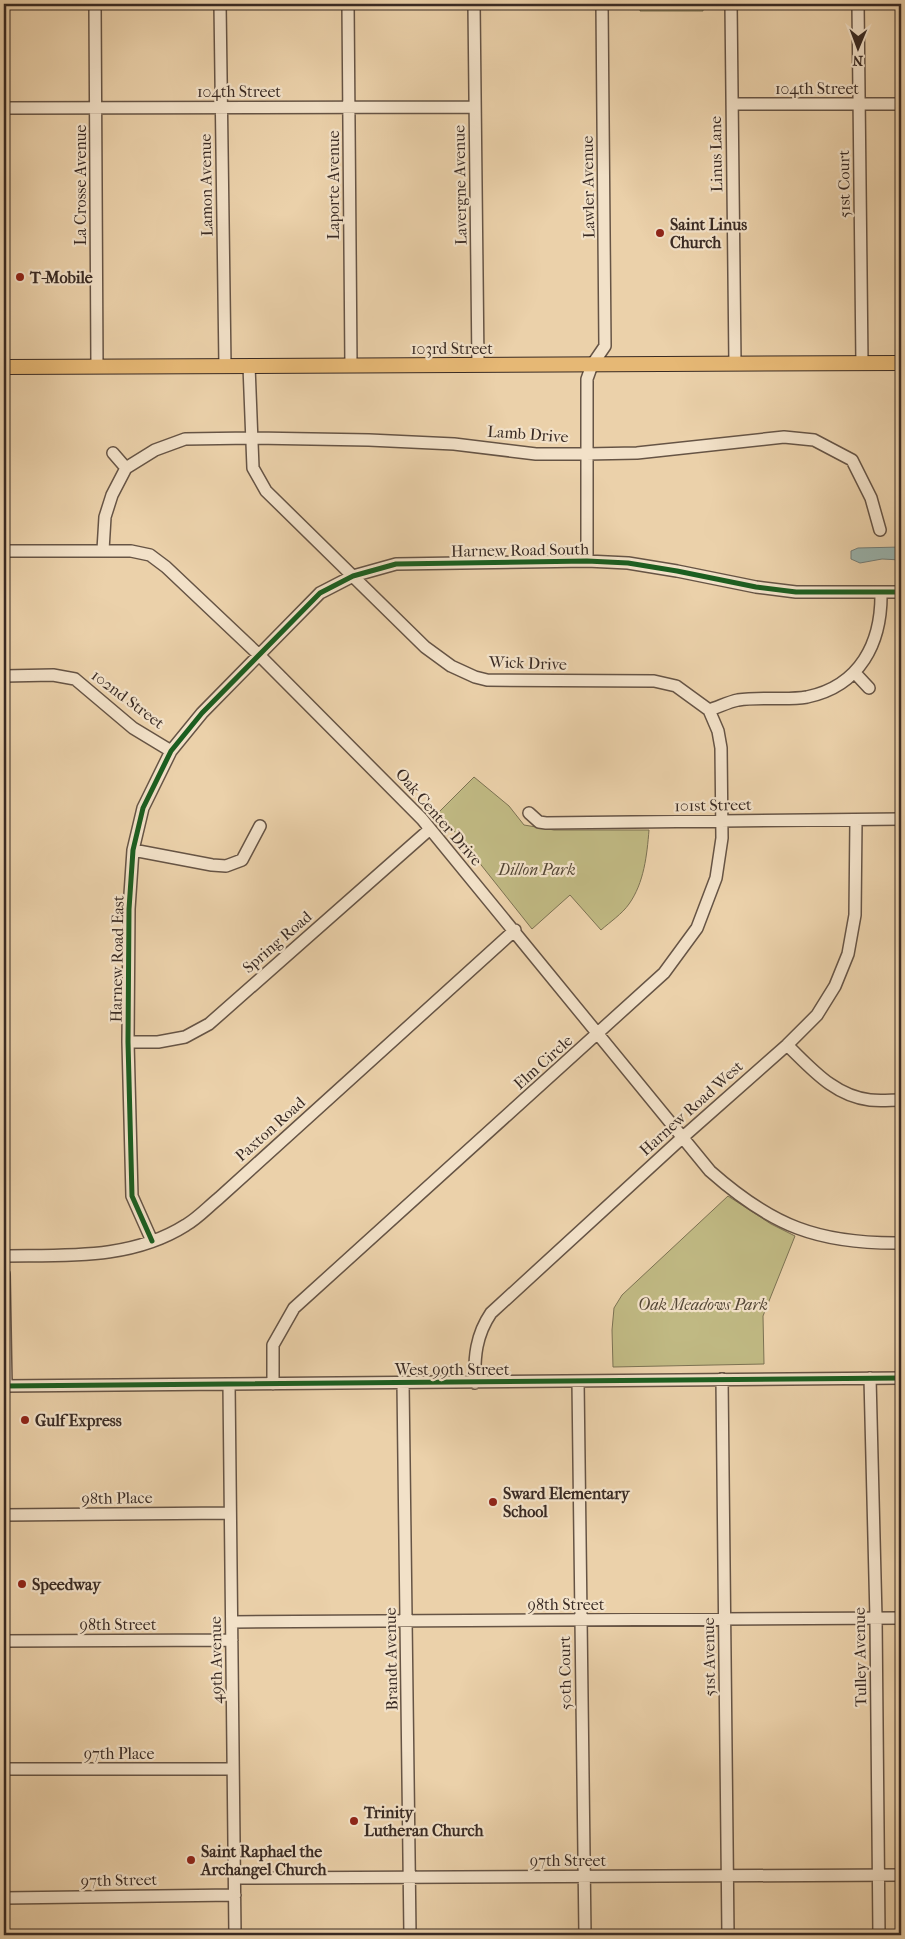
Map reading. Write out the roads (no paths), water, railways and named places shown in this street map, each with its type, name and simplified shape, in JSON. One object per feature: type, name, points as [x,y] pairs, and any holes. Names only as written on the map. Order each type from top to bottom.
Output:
[{"type":"main road","name":"103rd Street","points":[[4,367],[901,364]]},
{"type":"street","name":"La Crosse Avenue","points":[[95,4],[98,367]]},
{"type":"street","name":"Lamon Avenue","points":[[220,4],[225,366]]},
{"type":"street","name":"Laporte Avenue","points":[[348,4],[351,366]]},
{"type":"street","name":"Lavergne Avenue","points":[[474,4],[478,365]]},
{"type":"street","name":"Lawler Avenue","points":[[587,562],[587,379],[592,365],[605,346],[602,4]]},
{"type":"street","name":"Linus Lane","points":[[731,4],[735,364]]},
{"type":"street","name":"51st Court","points":[[858,4],[862,363]]},
{"type":"street","name":"104th Street","points":[[732,104],[901,104]]},
{"type":"street","name":"104th Street","points":[[4,108],[475,107]]},
{"type":"street","name":"Wick Drive","points":[[250,366],[253,468],[266,491],[437,657],[475,677],[502,681],[654,681],[676,686],[709,710]]},
{"type":"street","name":"Lamb Drive","points":[[126,468],[156,450],[185,439],[252,438],[445,443],[536,454],[586,454],[637,453],[784,437],[814,440],[852,460],[871,498],[880,530]]},
{"type":"street","points":[[103,550],[105,517],[112,495],[126,468],[114,453]]},
{"type":"street","name":"Oak Center Drive","points":[[4,551],[131,551],[150,555],[166,567],[259,655],[386,781],[430,829],[515,930],[710,1171],[747,1202],[771,1216],[805,1231],[830,1238],[865,1243],[901,1243]]},
{"type":"street","name":"Harnew Road South","points":[[259,655],[320,593],[353,576],[396,564],[628,563],[677,570],[756,587],[796,592],[901,592]]},
{"type":"street","points":[[709,710],[737,700],[792,698],[815,695],[855,674],[870,650],[878,630],[881,592]]},
{"type":"street","name":"Harnew Road East","points":[[152,1241],[132,1196],[128,1042],[129,909],[133,850],[143,808],[171,751],[202,713],[259,655]]},
{"type":"street","points":[[855,674],[869,688]]},
{"type":"street","name":"102nd Street","points":[[4,676],[53,675],[74,679],[133,728],[171,751]]},
{"type":"street","name":"Elm Circle","points":[[273,1384],[273,1345],[294,1308],[599,1034],[664,973],[698,928],[716,878],[722,838],[721,748],[718,731],[709,710]]},
{"type":"street","name":"101st Street","points":[[529,813],[538,822],[546,824],[901,819]]},
{"type":"street","name":"Harnew Road West","points":[[475,1383],[477,1340],[484,1323],[491,1313],[787,1044],[816,1015],[834,986],[848,954],[855,916],[856,820]]},
{"type":"street","points":[[133,850],[226,866],[242,860],[260,826]]},
{"type":"street","name":"Spring Road","points":[[128,1042],[158,1042],[185,1037],[209,1024],[430,829]]},
{"type":"street","name":"Paxton Road","points":[[4,1256],[81,1255],[113,1252],[152,1241],[187,1225],[515,930]]},
{"type":"street","points":[[787,1044],[821,1078],[840,1092],[868,1100],[901,1100]]},
{"type":"street","points":[[4,1274],[5,1386]]},
{"type":"street","name":"Tulley Avenue","points":[[870,1378],[876,1618],[879,1935]]},
{"type":"street","name":"West 99th Street","points":[[5,1386],[901,1378]]},
{"type":"street","name":"51st Avenue","points":[[722,1379],[728,1935]]},
{"type":"street","name":"50th Court","points":[[578,1381],[585,1935]]},
{"type":"street","name":"Brandt Avenue","points":[[404,1382],[410,1935]]},
{"type":"street","name":"49th Avenue","points":[[229,1384],[235,1935]]},
{"type":"street","name":"98th Place","points":[[4,1515],[230,1513]]},
{"type":"street","name":"98th Street","points":[[232,1622],[901,1618]]},
{"type":"street","name":"98th Street","points":[[4,1641],[232,1640]]},
{"type":"street","name":"97th Place","points":[[4,1769],[233,1769]]},
{"type":"street","name":"97th Street","points":[[235,1878],[901,1875]]},
{"type":"street","name":"97th Street","points":[[4,1898],[235,1895]]},
{"type":"water","points":[[901,547],[901,560],[882,559],[860,563],[851,559],[851,551],[858,548]]},
{"type":"place","name":"Saint Linus Church","points":[[660,233]]},
{"type":"place","name":"T-Mobile","points":[[20,277]]},
{"type":"place","name":"Gulf Express","points":[[25,1420]]},
{"type":"place","name":"Sward Elementary School","points":[[493,1502]]},
{"type":"place","name":"Speedway","points":[[22,1584]]},
{"type":"place","name":"Trinity Lutheran Church","points":[[354,1821]]},
{"type":"place","name":"Saint Raphael the Archangel Church","points":[[191,1860]]},
{"type":"park label","name":"Dillon Park","points":[[537,869]]},
{"type":"park label","name":"Oak Meadows Park","points":[[703,1304]]}]
